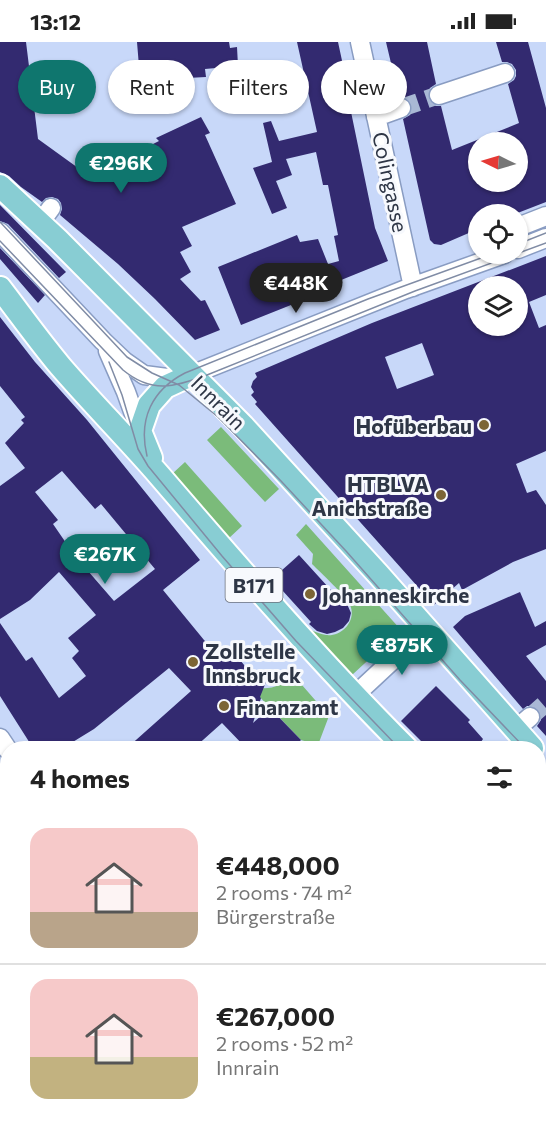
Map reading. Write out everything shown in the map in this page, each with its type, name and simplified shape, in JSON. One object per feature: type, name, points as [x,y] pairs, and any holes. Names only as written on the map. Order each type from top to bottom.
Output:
[{"type":"main road","name":"Innrain","points":[[0,186],[45,216],[191,375],[243,426],[426,629],[523,724],[529,741]]},
{"type":"main road","name":"B171","points":[[0,288],[60,365],[157,472],[262,595],[354,696],[399,741]]},
{"type":"main road","points":[[157,472],[140,431],[149,405],[165,387],[191,375]]},
{"type":"street","name":"Colingasse","points":[[360,42],[413,287]]},
{"type":"street","points":[[439,95],[505,73]]},
{"type":"street","points":[[376,117],[384,114]]},
{"type":"street","points":[[528,222],[546,216]]},
{"type":"street","points":[[0,232],[103,342],[124,361],[144,375],[167,378],[191,375],[468,264]]},
{"type":"street","points":[[528,245],[546,238]]},
{"type":"street","points":[[103,342],[126,392],[140,431]]},
{"type":"street","points":[[354,696],[426,629]]},
{"type":"green space","points":[[221,427],[279,489],[265,502],[207,440]]},
{"type":"green space","points":[[185,462],[242,526],[228,539],[172,474]]},
{"type":"green space","points":[[306,524],[401,630],[352,675],[308,629],[326,635],[337,633],[350,622],[352,611],[343,596],[312,564],[313,554],[296,535]]},
{"type":"green space","points":[[295,677],[329,716],[320,741],[301,740],[252,689],[286,682]]},
{"type":"building","points":[[0,42],[26,42],[28,60],[18,60],[18,114],[35,114],[38,139],[92,178],[102,166],[112,177],[123,159],[159,141],[156,138],[201,117],[210,133],[205,135],[236,204],[182,227],[192,246],[180,252],[191,272],[180,279],[201,301],[205,300],[220,330],[195,340],[118,264],[60,215],[62,209],[58,199],[46,198],[42,202],[9,176],[0,172]]},
{"type":"building","points":[[137,42],[229,42],[230,48],[237,47],[238,60],[207,60],[206,77],[195,78],[195,60],[138,60]]},
{"type":"building","points":[[297,42],[338,42],[342,60],[321,60],[321,114],[351,114],[375,228],[388,261],[319,289],[321,293],[241,325],[218,267],[297,235],[300,242],[318,239],[328,264],[339,261],[334,236],[338,235],[328,185],[323,185],[316,152],[286,159],[292,175],[276,181],[287,208],[272,214],[253,168],[272,162],[263,123],[271,121],[279,141],[317,132],[309,96],[309,60],[301,60]]},
{"type":"building","points":[[386,42],[427,42],[436,84],[430,88],[428,98],[432,104],[441,106],[452,150],[468,144],[468,192],[528,192],[528,132],[497,132],[519,123],[508,84],[514,80],[516,70],[512,64],[502,62],[496,42],[528,42],[546,108],[546,202],[528,209],[528,204],[468,204],[468,233],[441,245],[434,244],[430,240],[403,119],[412,111],[412,105],[408,99],[407,60],[390,60]]},
{"type":"building","points":[[0,205],[66,272],[59,278],[8,224],[0,221]]},
{"type":"building","points":[[0,248],[45,295],[38,303],[0,259]]},
{"type":"building","name":"HTBLVA Anichstraße","points":[[546,256],[546,295],[529,302],[539,328],[546,325],[546,451],[516,464],[527,493],[536,490],[546,505],[546,549],[513,562],[462,590],[459,583],[434,605],[255,404],[257,402],[251,395],[254,392],[251,387],[257,377],[255,373],[372,323],[468,286],[468,336],[528,336],[528,276],[494,276]],"holes":[[[422,343],[434,375],[397,389],[385,357]]]},
{"type":"building","points":[[0,317],[200,560],[163,590],[219,655],[236,652],[249,671],[266,682],[253,723],[270,708],[300,741],[239,741],[222,723],[202,741],[135,741],[191,691],[169,668],[94,729],[74,741],[29,741],[0,696],[0,623],[26,661],[32,657],[59,698],[86,676],[72,658],[79,651],[68,638],[96,615],[59,572],[30,600],[0,619],[0,486],[25,468],[5,443],[24,423],[21,420],[25,417],[0,386]],"holes":[[[62,471],[95,509],[101,504],[155,569],[114,601],[75,556],[53,524],[58,520],[35,492]]]},
{"type":"building","name":"Johanneskirche","points":[[299,555],[339,599],[341,597],[347,604],[351,613],[349,621],[343,628],[327,634],[317,631],[272,579]]},
{"type":"building","points":[[520,592],[535,627],[546,621],[546,645],[526,656],[546,681],[546,736],[537,726],[541,720],[539,710],[533,706],[523,709],[453,627],[465,616]]},
{"type":"building","points":[[436,686],[470,720],[468,722],[483,739],[482,741],[421,741],[401,721]]},
{"type":"tunnel","points":[[407,106],[439,95]]},
{"type":"tunnel","points":[[530,717],[546,703]]},
{"type":"tram line","points":[[0,222],[127,357],[152,373],[179,385],[218,417],[346,551],[460,680],[518,741]]},
{"type":"tram line","points":[[528,240],[546,233]]},
{"type":"tram line","points":[[0,241],[123,370],[144,383],[164,386],[184,383],[207,375],[415,291],[546,243]]},
{"type":"tram line","points":[[147,456],[144,430],[150,407],[164,388],[185,373],[368,299],[468,263]]},
{"type":"tram line","points":[[109,362],[122,395],[138,449],[148,466],[296,641],[392,741]]},
{"type":"place","name":"Hofüberbau","points":[[484,425]]},
{"type":"place","name":"HTBLVA Anichstraße","points":[[441,495]]},
{"type":"place","name":"Johanneskirche","points":[[310,594]]},
{"type":"place","name":"Zollstelle Innsbruck","points":[[193,662]]},
{"type":"place","name":"Finanzamt","points":[[224,706]]}]
